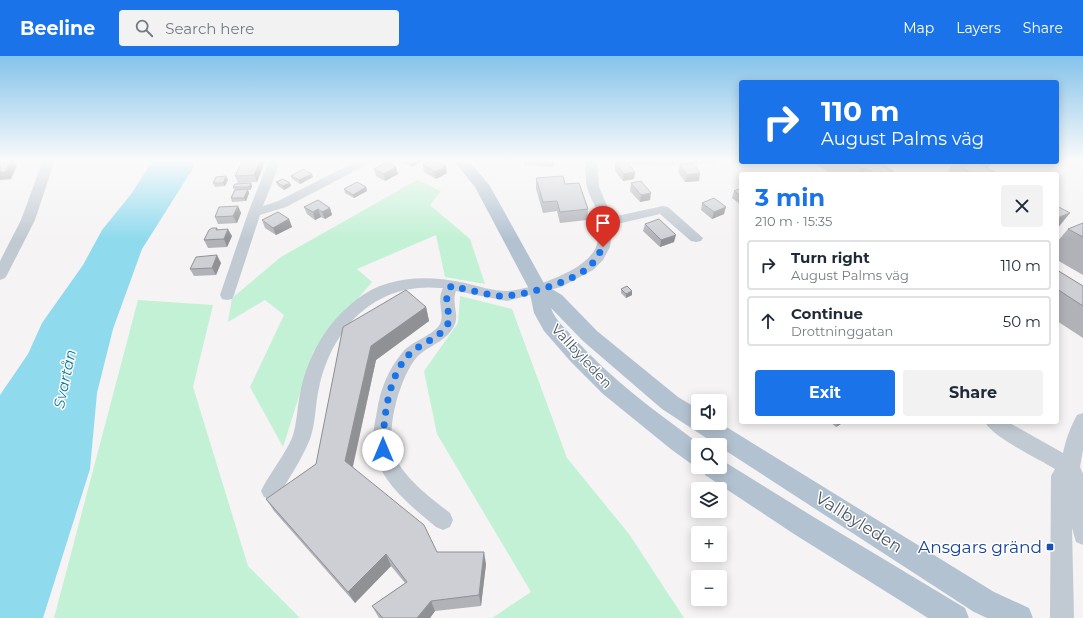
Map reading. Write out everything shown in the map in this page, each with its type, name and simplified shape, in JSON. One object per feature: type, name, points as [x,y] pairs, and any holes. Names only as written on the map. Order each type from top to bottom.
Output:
[{"type":"main road","name":"Vallbyleden","points":[[482,186],[538,290],[541,306],[546,317],[573,351],[606,384],[691,451]]},
{"type":"main road","name":"Vallbyleden","points":[[538,290],[555,300],[590,336],[670,403],[691,416]]},
{"type":"main road","name":"Vallbyleden","points":[[712,430],[984,602],[1019,618]]},
{"type":"main road","points":[[724,474],[756,496],[868,566],[955,618]]},
{"type":"street","points":[[0,275],[28,220],[40,186]]},
{"type":"street","points":[[227,295],[254,213],[265,186]]},
{"type":"street","points":[[254,213],[282,204],[317,186]]},
{"type":"street","points":[[271,491],[301,438],[310,386],[316,365],[327,339],[336,326],[357,306],[386,290],[420,282],[451,286],[498,296],[507,296],[538,290],[556,284],[588,267],[598,257],[603,247],[607,222],[593,186]]},
{"type":"street","points":[[607,222],[663,210],[696,238]]},
{"type":"street","points":[[443,520],[405,486],[393,470],[383,450],[383,430],[387,399],[393,382],[403,364],[412,351],[446,327],[450,318],[446,297],[451,286]]},
{"type":"street","points":[[1062,618],[1061,476],[1070,467],[1077,433],[1083,420]]},
{"type":"street","points":[[997,424],[1070,467],[1077,482],[1083,535]]},
{"type":"green space","points":[[406,186],[431,186],[441,191],[430,205],[470,239],[485,284],[445,277],[436,235],[357,269],[372,282],[313,352],[283,447],[250,387],[284,315],[265,300],[228,322],[232,298],[281,257]]},
{"type":"green space","points":[[460,296],[512,309],[567,458],[629,534],[684,618],[492,618],[531,592],[437,434],[424,371],[458,323]]},
{"type":"green space","points":[[138,300],[213,305],[193,387],[248,566],[300,618],[54,618]]},
{"type":"water","name":"Svartån","points":[[136,186],[182,186],[142,249],[113,329],[97,393],[90,469],[43,618],[0,618],[0,395],[28,354],[42,323],[83,265],[102,230]]},
{"type":"building","points":[[234,186],[249,186],[249,187]]},
{"type":"building","points":[[349,186],[366,187],[353,195],[344,189]]},
{"type":"building","points":[[538,186],[580,186],[588,209],[560,212],[557,201],[543,202]]},
{"type":"building","points":[[634,186],[645,186],[651,193],[641,195]]},
{"type":"building","points":[[248,189],[244,198],[231,198],[235,190]]},
{"type":"building","points":[[739,189],[739,195],[734,191]]},
{"type":"building","points":[[714,198],[726,207],[714,212],[702,203]]},
{"type":"building","points":[[318,200],[330,208],[322,212],[318,209],[313,212],[304,207]]},
{"type":"building","points":[[238,206],[233,216],[215,217],[219,207]]},
{"type":"building","points":[[1059,207],[1070,213],[1059,217]]},
{"type":"building","points":[[278,212],[289,219],[273,228],[262,220]]},
{"type":"building","points":[[659,219],[676,235],[661,240],[645,224]]},
{"type":"building","points":[[1083,223],[1083,237],[1068,229]]},
{"type":"building","points":[[212,228],[217,228],[216,230],[228,229],[224,239],[204,240],[209,230]]},
{"type":"building","points":[[217,255],[212,268],[190,269],[196,257]]},
{"type":"building","points":[[1059,271],[1083,286],[1083,306],[1059,290]]},
{"type":"building","points":[[627,286],[632,291],[626,294],[621,289]]},
{"type":"building","points":[[406,290],[426,307],[371,346],[345,461],[424,525],[437,552],[484,552],[479,595],[431,601],[417,618],[383,618],[372,606],[407,582],[386,554],[348,592],[266,499],[316,464],[343,327]]},
{"type":"place","name":"Ansgars gränd","points":[[1050,547]]},
{"type":"route","points":[[383,450],[383,430],[387,399],[393,382],[412,351],[433,338],[446,327],[450,318],[446,297],[451,286],[498,296],[507,296],[538,290],[556,284],[588,267],[598,257],[603,247]]}]
